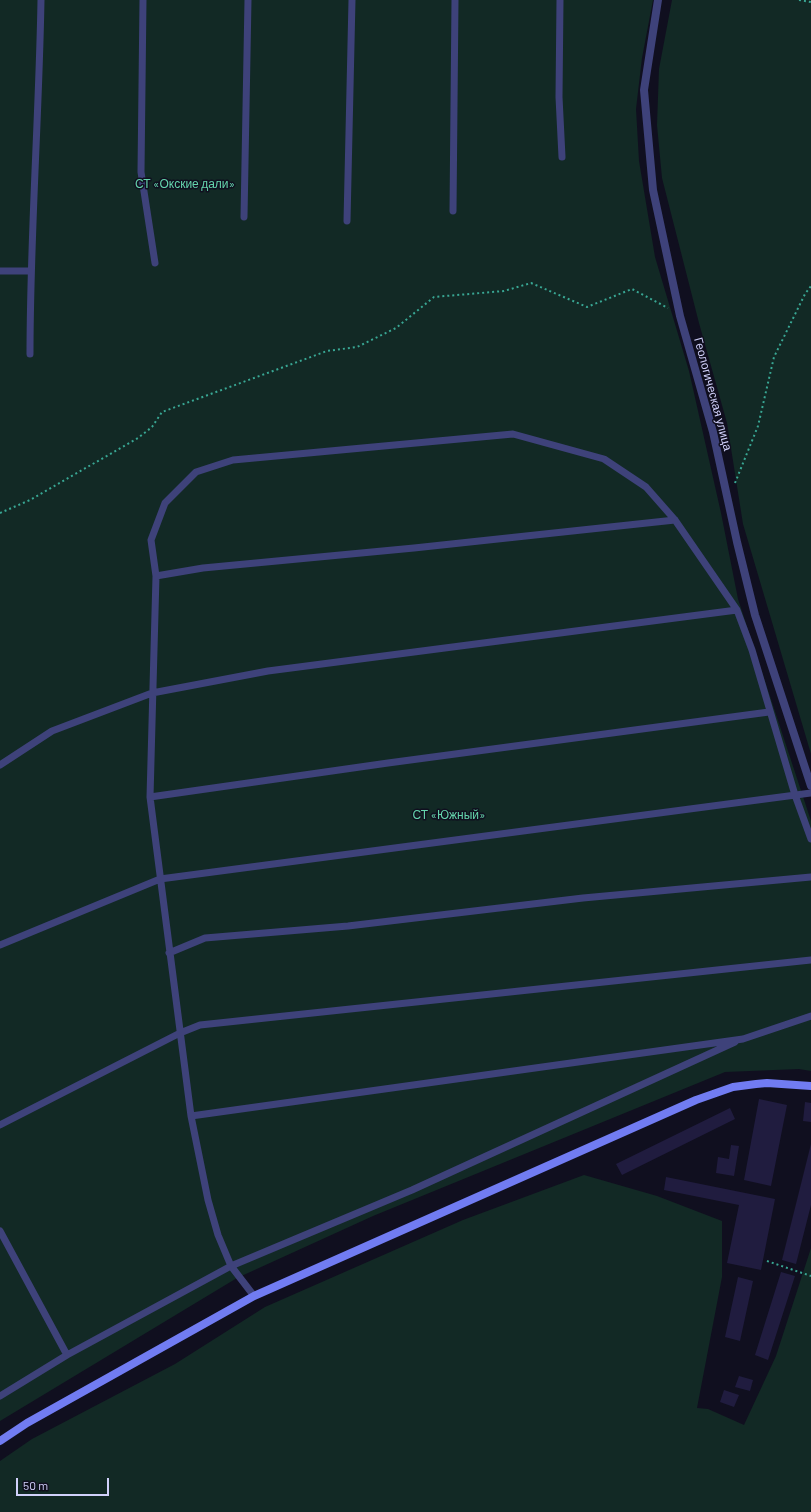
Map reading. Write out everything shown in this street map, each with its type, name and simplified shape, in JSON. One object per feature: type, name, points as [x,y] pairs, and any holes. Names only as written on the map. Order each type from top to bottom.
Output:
[{"type":"street","name":"Геологическая улица","points":[[658,0],[644,90],[646,127],[653,190],[680,316],[713,432],[728,502],[756,615],[811,786]]},
{"type":"street","points":[[0,1441],[27,1423],[254,1296],[696,1100],[732,1087],[756,1084],[767,1083],[811,1086]]},
{"type":"lane","points":[[30,354],[30,271],[40,72],[41,0]]},
{"type":"lane","points":[[143,0],[141,172],[155,263]]},
{"type":"lane","points":[[244,216],[248,0]]},
{"type":"lane","points":[[347,221],[352,0]]},
{"type":"lane","points":[[453,211],[455,0]]},
{"type":"lane","points":[[560,0],[559,98],[562,157]]},
{"type":"lane","points":[[0,271],[30,271]]},
{"type":"lane","points":[[254,1296],[230,1266],[218,1235],[208,1200],[191,1116],[150,797],[156,576],[151,540],[165,503],[196,472],[234,460],[513,434],[604,459],[646,488],[675,520],[737,610],[752,650],[795,795],[811,839]]},
{"type":"lane","points":[[156,576],[203,568],[414,548],[675,520]]},
{"type":"lane","points":[[0,765],[52,730],[152,693],[268,671],[737,610]]},
{"type":"lane","points":[[150,797],[388,763],[770,712]]},
{"type":"lane","points":[[0,945],[160,879],[811,793]]},
{"type":"lane","points":[[169,953],[205,938],[348,926],[583,898],[811,877]]},
{"type":"lane","points":[[0,1125],[180,1033],[200,1025],[811,960]]},
{"type":"lane","points":[[0,1396],[67,1355],[230,1266],[412,1190],[743,1039],[811,1016]]},
{"type":"lane","points":[[191,1116],[743,1039]]},
{"type":"lane","points":[[0,1231],[67,1355]]},
{"type":"path","points":[[799,0],[811,2]]},
{"type":"path","points":[[0,513],[30,500],[138,438],[152,427],[162,412],[327,351],[356,347],[396,328],[434,297],[504,291],[531,283],[587,307],[632,288],[662,303],[680,316]]},
{"type":"path","points":[[728,502],[758,426],[774,357],[805,294],[811,286]]},
{"type":"path","points":[[767,1260],[811,1276]]},
{"type":"green space","name":"СТ «Южный»","points":[[0,0],[653,0],[642,58],[636,109],[639,161],[655,257],[689,371],[721,513],[738,599],[811,821],[811,1071],[799,1069],[725,1072],[373,1216],[237,1278],[0,1421]]},
{"type":"green space","points":[[672,0],[811,0],[811,754],[743,524],[727,423],[699,323],[662,178],[657,125],[659,69]]},
{"type":"green space","points":[[584,1175],[657,1196],[722,1221],[722,1277],[697,1408],[708,1409],[744,1425],[776,1356],[811,1248],[811,1512],[0,1512],[0,1461],[32,1439],[175,1364],[265,1307],[463,1220]]},
{"type":"building","points":[[759,1099],[787,1105],[771,1186],[744,1180]]},
{"type":"building","points":[[805,1102],[811,1103],[811,1122],[803,1121]]},
{"type":"building","points":[[730,1108],[735,1119],[622,1175],[616,1164]]},
{"type":"building","points":[[811,1144],[811,1205],[796,1264],[782,1260]]},
{"type":"building","points":[[731,1145],[739,1146],[734,1176],[716,1173],[718,1157],[729,1159]]},
{"type":"building","points":[[666,1177],[775,1199],[761,1270],[727,1263],[739,1205],[664,1190]]},
{"type":"building","points":[[781,1272],[795,1276],[768,1360],[755,1355]]},
{"type":"building","points":[[738,1277],[753,1281],[740,1341],[725,1337]]},
{"type":"building","points":[[739,1376],[753,1380],[750,1391],[735,1387]]},
{"type":"building","points":[[724,1390],[739,1395],[734,1407],[720,1402]]},
{"type":"park label","name":"СТ «Окские дали»","points":[[185,184]]}]
